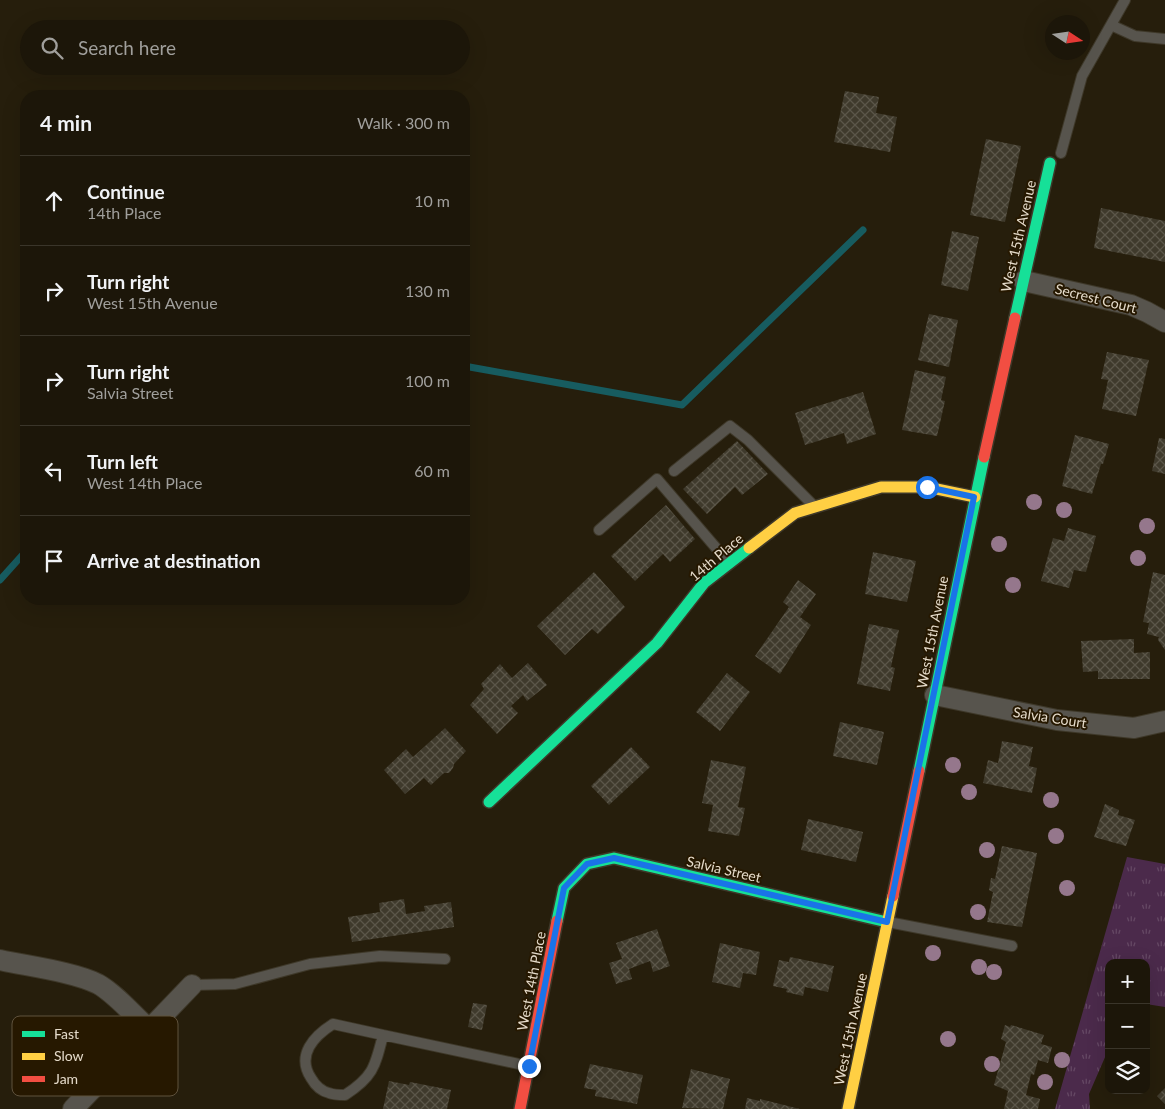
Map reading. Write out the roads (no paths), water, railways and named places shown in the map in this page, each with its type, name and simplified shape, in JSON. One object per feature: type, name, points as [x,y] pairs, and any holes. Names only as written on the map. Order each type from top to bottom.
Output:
[{"type":"street","name":"West 15th Avenue","points":[[848,1109],[935,695],[974,497],[1050,162]]},
{"type":"street","name":"Secrest Court","points":[[1024,281],[1131,305],[1165,322]]},
{"type":"street","name":"14th Place","points":[[490,802],[657,643],[704,584],[795,514],[881,487],[927,487],[974,497]]},
{"type":"street","name":"Salvia Court","points":[[935,695],[1057,720],[1134,728],[1165,722]]},
{"type":"street","name":"Salvia Street","points":[[564,888],[587,864],[614,858],[887,922]]},
{"type":"street","name":"West 14th Place","points":[[520,1109],[564,888]]},
{"type":"street","points":[[0,960],[76,976],[98,984],[135,1016]]},
{"type":"street","points":[[163,1016],[192,985]]},
{"type":"street","points":[[73,1109],[86,1096]]},
{"type":"lane","points":[[1061,153],[1082,76],[1125,0]]},
{"type":"lane","points":[[1111,26],[1135,36],[1165,39]]},
{"type":"lane","points":[[674,471],[730,426],[748,440],[815,507]]},
{"type":"lane","points":[[599,530],[657,479],[729,564]]},
{"type":"lane","points":[[887,922],[1012,946]]},
{"type":"lane","points":[[192,985],[235,984],[310,964],[380,956],[445,959]]},
{"type":"lane","points":[[382,1035],[376,1065],[361,1085],[345,1096],[327,1093],[316,1086],[309,1075],[305,1063],[308,1047],[319,1033],[333,1024],[529,1066]]},
{"type":"waterway","points":[[470,367],[682,405],[863,230]]},
{"type":"waterway","points":[[0,580],[20,558]]}]
